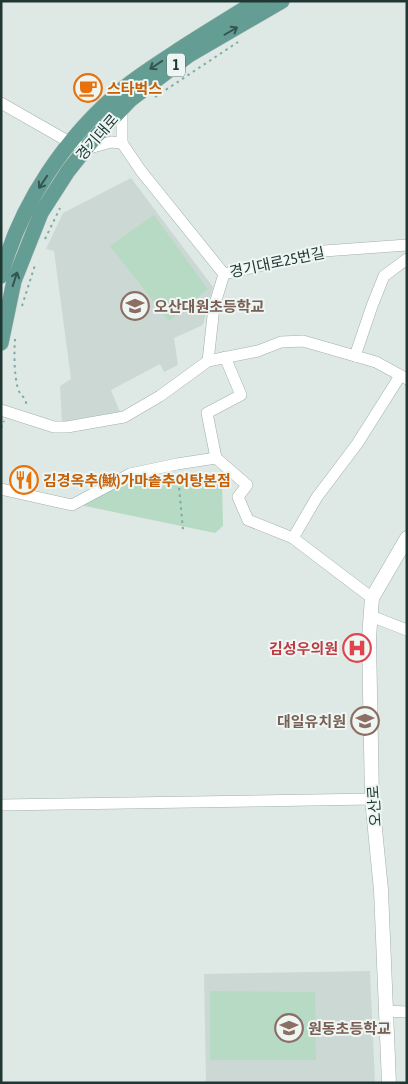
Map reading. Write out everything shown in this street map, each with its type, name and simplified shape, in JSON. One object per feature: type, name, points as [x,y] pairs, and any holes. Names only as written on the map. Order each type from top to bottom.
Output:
[{"type":"main road","name":"경기대로","points":[[1,276],[21,220],[40,184],[78,132],[123,88],[154,66],[257,1]]},
{"type":"main road","name":"경기대로","points":[[8,340],[14,281],[41,213],[68,171],[130,100],[189,55],[282,1]]},
{"type":"street","points":[[1,104],[71,143],[86,149],[111,142],[122,143],[122,109]]},
{"type":"street","name":"경기대로25번길","points":[[122,143],[141,171],[224,274],[324,252],[407,245]]},
{"type":"street","points":[[355,356],[384,276],[407,259]]},
{"type":"street","points":[[208,361],[214,306],[224,274]]},
{"type":"street","points":[[4,411],[54,426],[67,427],[124,417],[160,396],[208,361],[258,351],[281,342],[303,341],[376,362],[403,377],[357,444],[317,497],[293,538]]},
{"type":"street","points":[[225,358],[241,395],[207,413],[216,458],[247,485],[238,497],[248,520],[293,538],[372,598]]},
{"type":"street","points":[[1,489],[72,505],[130,474],[216,458]]},
{"type":"street","name":"오산로","points":[[389,1083],[381,890],[372,799],[369,638],[372,598],[407,538]]},
{"type":"street","points":[[371,616],[407,630]]},
{"type":"street","points":[[1,805],[147,801],[372,799]]},
{"type":"street","points":[[386,1011],[407,1012]]},
{"type":"path","points":[[154,98],[242,39]]},
{"type":"path","points":[[45,240],[61,206]]},
{"type":"path","points":[[20,314],[35,264]]},
{"type":"path","points":[[8,340],[14,352],[19,391],[26,398],[27,412]]},
{"type":"path","points":[[1,428],[4,411]]},
{"type":"path","points":[[177,464],[183,530]]},
{"type":"shaded area","name":"오산대원초등학교","points":[[131,178],[213,287],[203,325],[174,338],[178,365],[164,372],[160,364],[111,390],[120,412],[62,422],[60,386],[71,379],[54,251],[46,249],[63,213]]},
{"type":"shaded area","name":"원동초등학교","points":[[370,971],[375,1083],[206,1083],[204,974]]},
{"type":"green space","points":[[154,215],[208,289],[169,321],[110,246]]},
{"type":"green space","points":[[148,475],[222,483],[223,526],[215,533],[80,505],[127,478]]},
{"type":"green space","points":[[210,991],[315,992],[316,1060],[210,1060]]},
{"type":"place","name":"스타벅스","points":[[88,88]]},
{"type":"place","name":"오산대원초등학교","points":[[135,306]]},
{"type":"place","name":"김경옥추(鰍)가마솥추어탕본점","points":[[24,480]]},
{"type":"place","name":"김성우의원","points":[[357,648]]},
{"type":"place","name":"대일유치원","points":[[365,721]]},
{"type":"place","name":"원동초등학교","points":[[289,1028]]}]
